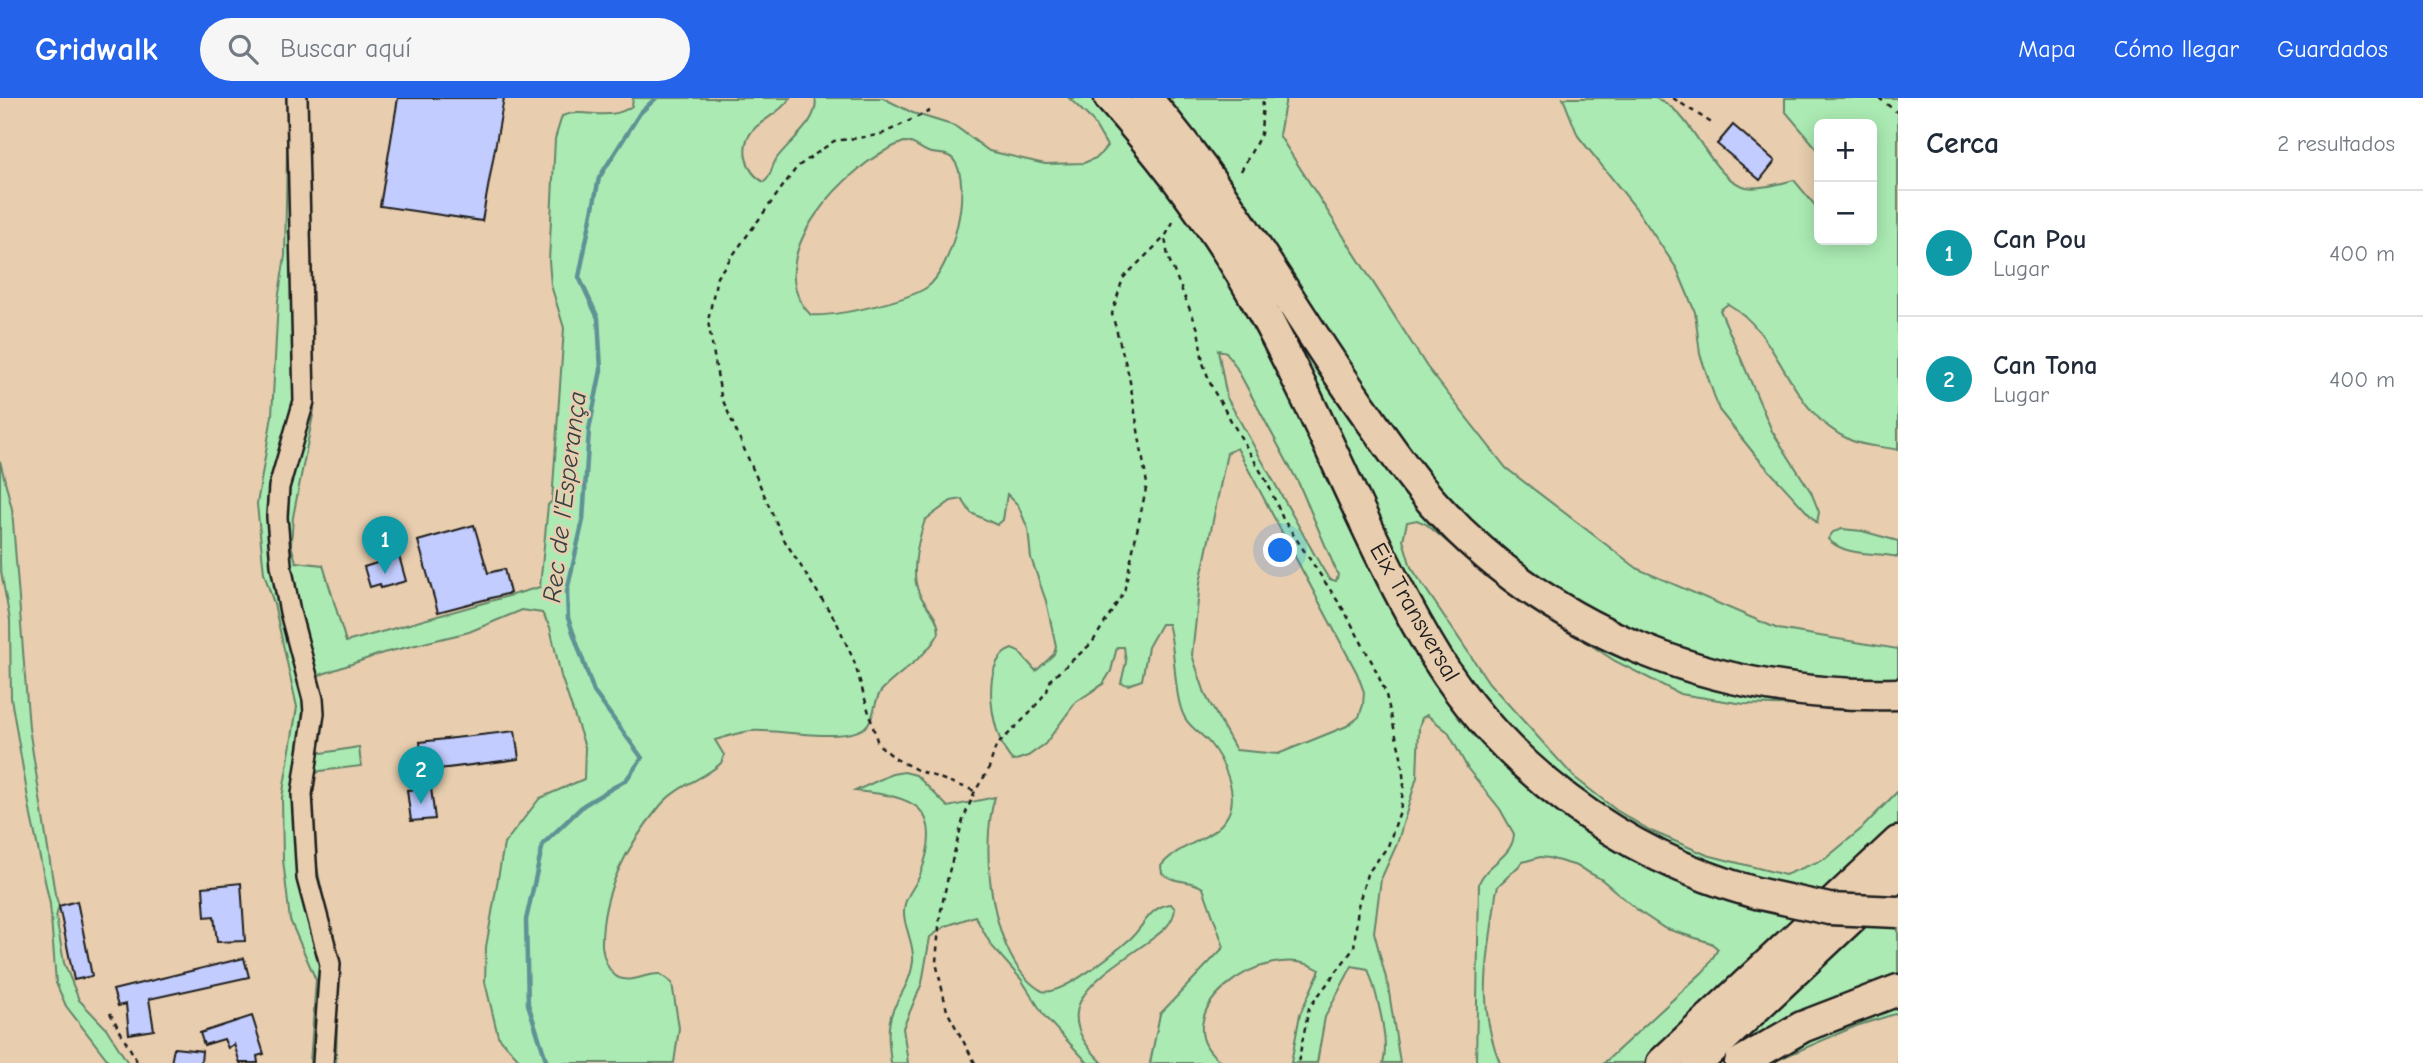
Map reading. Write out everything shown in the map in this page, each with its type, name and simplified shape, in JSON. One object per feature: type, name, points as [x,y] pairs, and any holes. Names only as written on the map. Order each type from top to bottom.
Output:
[{"type":"highway","name":"Eix Transversal","points":[[1110,98],[1135,126],[1208,225],[1263,311],[1393,581],[1428,644],[1468,702],[1515,755],[1575,806],[1653,856],[1756,893],[1829,909],[1898,912]]},
{"type":"highway","points":[[1146,98],[1234,214],[1388,445],[1434,503],[1504,569],[1572,615],[1625,643],[1702,671],[1747,684],[1818,694],[1898,694]]},
{"type":"highway","points":[[1662,1063],[1898,842]]},
{"type":"highway","points":[[1696,1063],[1898,874]]},
{"type":"highway","points":[[1740,1063],[1802,1027],[1898,990]]},
{"type":"street","points":[[297,98],[304,401],[279,487],[277,517],[281,565],[290,612],[313,699],[314,713],[302,794],[307,878],[330,964],[323,1063]]},
{"type":"path","points":[[1241,172],[1261,134],[1264,98]]},
{"type":"path","points":[[1673,98],[1713,124]]},
{"type":"path","points":[[1879,98],[1898,113]]},
{"type":"path","points":[[930,111],[880,135],[834,141],[797,167],[717,277],[708,321],[721,396],[783,538],[837,623],[854,661],[878,744],[896,759],[917,770],[975,791]]},
{"type":"path","points":[[975,1063],[947,1011],[936,962],[940,915],[947,883],[963,820],[975,791],[988,771],[996,746],[1047,691],[1051,679],[1092,643],[1124,592],[1147,484],[1129,376],[1112,314],[1123,278],[1165,237],[1173,222]]},
{"type":"path","points":[[1165,237],[1168,257],[1198,329],[1203,363],[1212,388],[1268,484],[1283,519],[1345,612],[1373,664],[1385,691],[1401,756],[1404,784],[1400,811],[1388,846],[1367,874],[1358,906],[1354,948],[1309,1008],[1298,1063]]},
{"type":"path","points":[[110,1013],[138,1063]]},
{"type":"green space","points":[[288,98],[306,98],[314,410],[293,517],[291,545],[296,562],[323,565],[346,642],[540,587],[548,505],[552,501],[564,328],[551,285],[549,261],[555,139],[562,116],[623,111],[632,106],[633,98],[790,98],[755,128],[747,142],[745,149],[748,165],[764,182],[777,158],[809,122],[816,106],[815,98],[883,98],[913,113],[955,126],[989,151],[1045,164],[1084,163],[1098,157],[1107,146],[1092,120],[1069,98],[1286,98],[1279,135],[1427,367],[1506,468],[1638,569],[1778,629],[1898,649],[1898,709],[1744,704],[1680,694],[1615,661],[1496,583],[1426,524],[1417,520],[1407,522],[1403,540],[1411,567],[1489,683],[1574,777],[1616,810],[1651,831],[1707,855],[1785,875],[1825,859],[1860,830],[1898,791],[1898,1013],[1856,1026],[1770,1063],[1604,1063],[1706,969],[1718,949],[1711,943],[1664,928],[1640,912],[1601,879],[1577,866],[1540,857],[1523,862],[1498,886],[1488,958],[1486,999],[1492,1040],[1500,1063],[1476,1063],[1479,883],[1482,876],[1509,849],[1514,834],[1500,809],[1468,769],[1448,732],[1427,715],[1422,718],[1419,727],[1417,777],[1397,844],[1381,879],[1374,932],[1388,986],[1400,1063],[1383,1063],[1385,1042],[1371,978],[1368,969],[1352,966],[1325,1017],[1317,1063],[1291,1063],[1300,1014],[1320,970],[1297,962],[1272,963],[1247,972],[1226,986],[1210,1004],[1202,1024],[1206,1044],[1223,1063],[1150,1063],[1160,1014],[1224,947],[1203,888],[1167,876],[1162,873],[1161,866],[1168,858],[1222,824],[1231,807],[1231,788],[1216,752],[1188,722],[1181,709],[1168,624],[1161,624],[1148,647],[1142,680],[1128,685],[1121,683],[1126,662],[1124,647],[1117,647],[1111,671],[1103,684],[1076,702],[1045,744],[1028,756],[1013,761],[1005,751],[994,720],[991,684],[994,668],[1001,656],[1012,649],[1019,652],[1036,671],[1054,654],[1056,646],[1046,601],[1031,558],[1028,529],[1018,505],[1007,494],[1003,520],[997,525],[971,513],[962,499],[951,501],[925,520],[915,567],[916,585],[935,617],[939,633],[920,657],[882,690],[871,720],[864,728],[841,735],[751,731],[715,740],[724,755],[721,763],[667,799],[648,821],[627,854],[618,871],[606,907],[602,946],[604,955],[609,968],[619,978],[660,974],[672,983],[679,1028],[674,1063],[522,1063],[498,1036],[485,982],[486,947],[504,844],[540,798],[584,779],[585,747],[561,676],[550,627],[542,613],[522,610],[469,632],[383,653],[317,676],[320,691],[316,748],[322,753],[359,747],[361,766],[320,771],[310,778],[312,844],[338,968],[336,1063],[310,1063],[316,980],[290,920],[283,860],[282,798],[297,707],[274,604],[264,573],[257,504],[272,416],[278,300],[285,256]],"holes":[[[904,142],[928,152],[951,157],[959,171],[961,206],[952,246],[944,264],[935,279],[916,293],[853,311],[811,315],[797,292],[794,267],[801,241],[816,215],[836,190],[858,169]],[[1218,350],[1226,352],[1235,365],[1299,484],[1338,575],[1336,581],[1329,579],[1321,566],[1227,398]],[[1237,448],[1357,673],[1364,692],[1359,717],[1347,726],[1278,754],[1236,750],[1206,696],[1192,655],[1200,583],[1227,453]]]},
{"type":"green space","points":[[1563,98],[1655,98],[1669,105],[1680,116],[1721,171],[1733,181],[1746,187],[1757,188],[1794,180],[1814,204],[1814,245],[1877,245],[1877,119],[1814,119],[1814,145],[1785,111],[1785,98],[1898,98],[1898,450],[1850,440],[1829,427],[1798,393],[1761,334],[1728,304],[1720,310],[1772,431],[1811,492],[1819,512],[1817,523],[1756,456],[1719,410],[1700,354],[1695,312],[1677,269],[1635,207],[1578,136]]},
{"type":"green space","points":[[0,461],[12,509],[29,728],[59,906],[56,917],[64,963],[79,1000],[106,1028],[128,1063],[110,1063],[66,1006],[56,983],[50,904],[31,816],[11,698],[10,620],[0,566]]},
{"type":"green space","points":[[1842,529],[1862,531],[1898,541],[1898,557],[1852,551],[1835,545],[1828,539],[1833,532]]},
{"type":"green space","points":[[904,772],[916,775],[948,807],[995,797],[988,844],[993,902],[1000,930],[1011,956],[1025,977],[1042,991],[1062,987],[1088,972],[1130,939],[1158,908],[1171,904],[1175,909],[1172,920],[1165,928],[1097,980],[1085,994],[1078,1009],[1077,1025],[1085,1043],[1103,1063],[1088,1063],[1045,1017],[1021,979],[991,945],[975,916],[946,926],[930,937],[922,983],[903,1028],[908,1063],[891,1063],[889,1023],[908,981],[913,961],[904,918],[905,904],[920,875],[929,834],[927,820],[920,810],[909,802],[876,793],[855,791],[892,774]]},
{"type":"building","points":[[398,98],[504,98],[482,221],[380,206]]},
{"type":"building","points":[[1733,125],[1775,161],[1760,180],[1717,144]]},
{"type":"building","points":[[474,525],[488,573],[504,569],[510,593],[438,612],[418,541]]},
{"type":"building","points":[[399,556],[406,581],[381,588],[380,584],[370,587],[364,567]]},
{"type":"building","points":[[515,731],[519,759],[431,770],[431,765],[423,766],[420,742]]},
{"type":"building","points":[[431,788],[435,819],[411,821],[407,790]]},
{"type":"building","points":[[241,883],[245,941],[217,942],[214,916],[205,917],[203,887]]},
{"type":"building","points":[[77,901],[92,976],[74,980],[59,906]]},
{"type":"building","points":[[244,958],[249,977],[149,999],[154,1030],[129,1034],[126,1004],[118,1006],[113,990]]},
{"type":"building","points":[[252,1016],[264,1054],[257,1056],[258,1063],[240,1063],[234,1044],[228,1048],[224,1039],[204,1045],[200,1033]]},
{"type":"building","points":[[174,1048],[202,1051],[201,1063],[171,1063]]},
{"type":"waterway","name":"Rec de l'Esperança","points":[[547,1063],[528,1004],[526,920],[543,844],[584,805],[626,780],[642,758],[594,692],[568,618],[567,591],[583,520],[589,430],[601,370],[598,318],[579,277],[599,178],[640,113],[656,98]]},
{"type":"place","name":"Can Pou","points":[[385,574]]},
{"type":"place","name":"Can Tona","points":[[421,804]]}]
